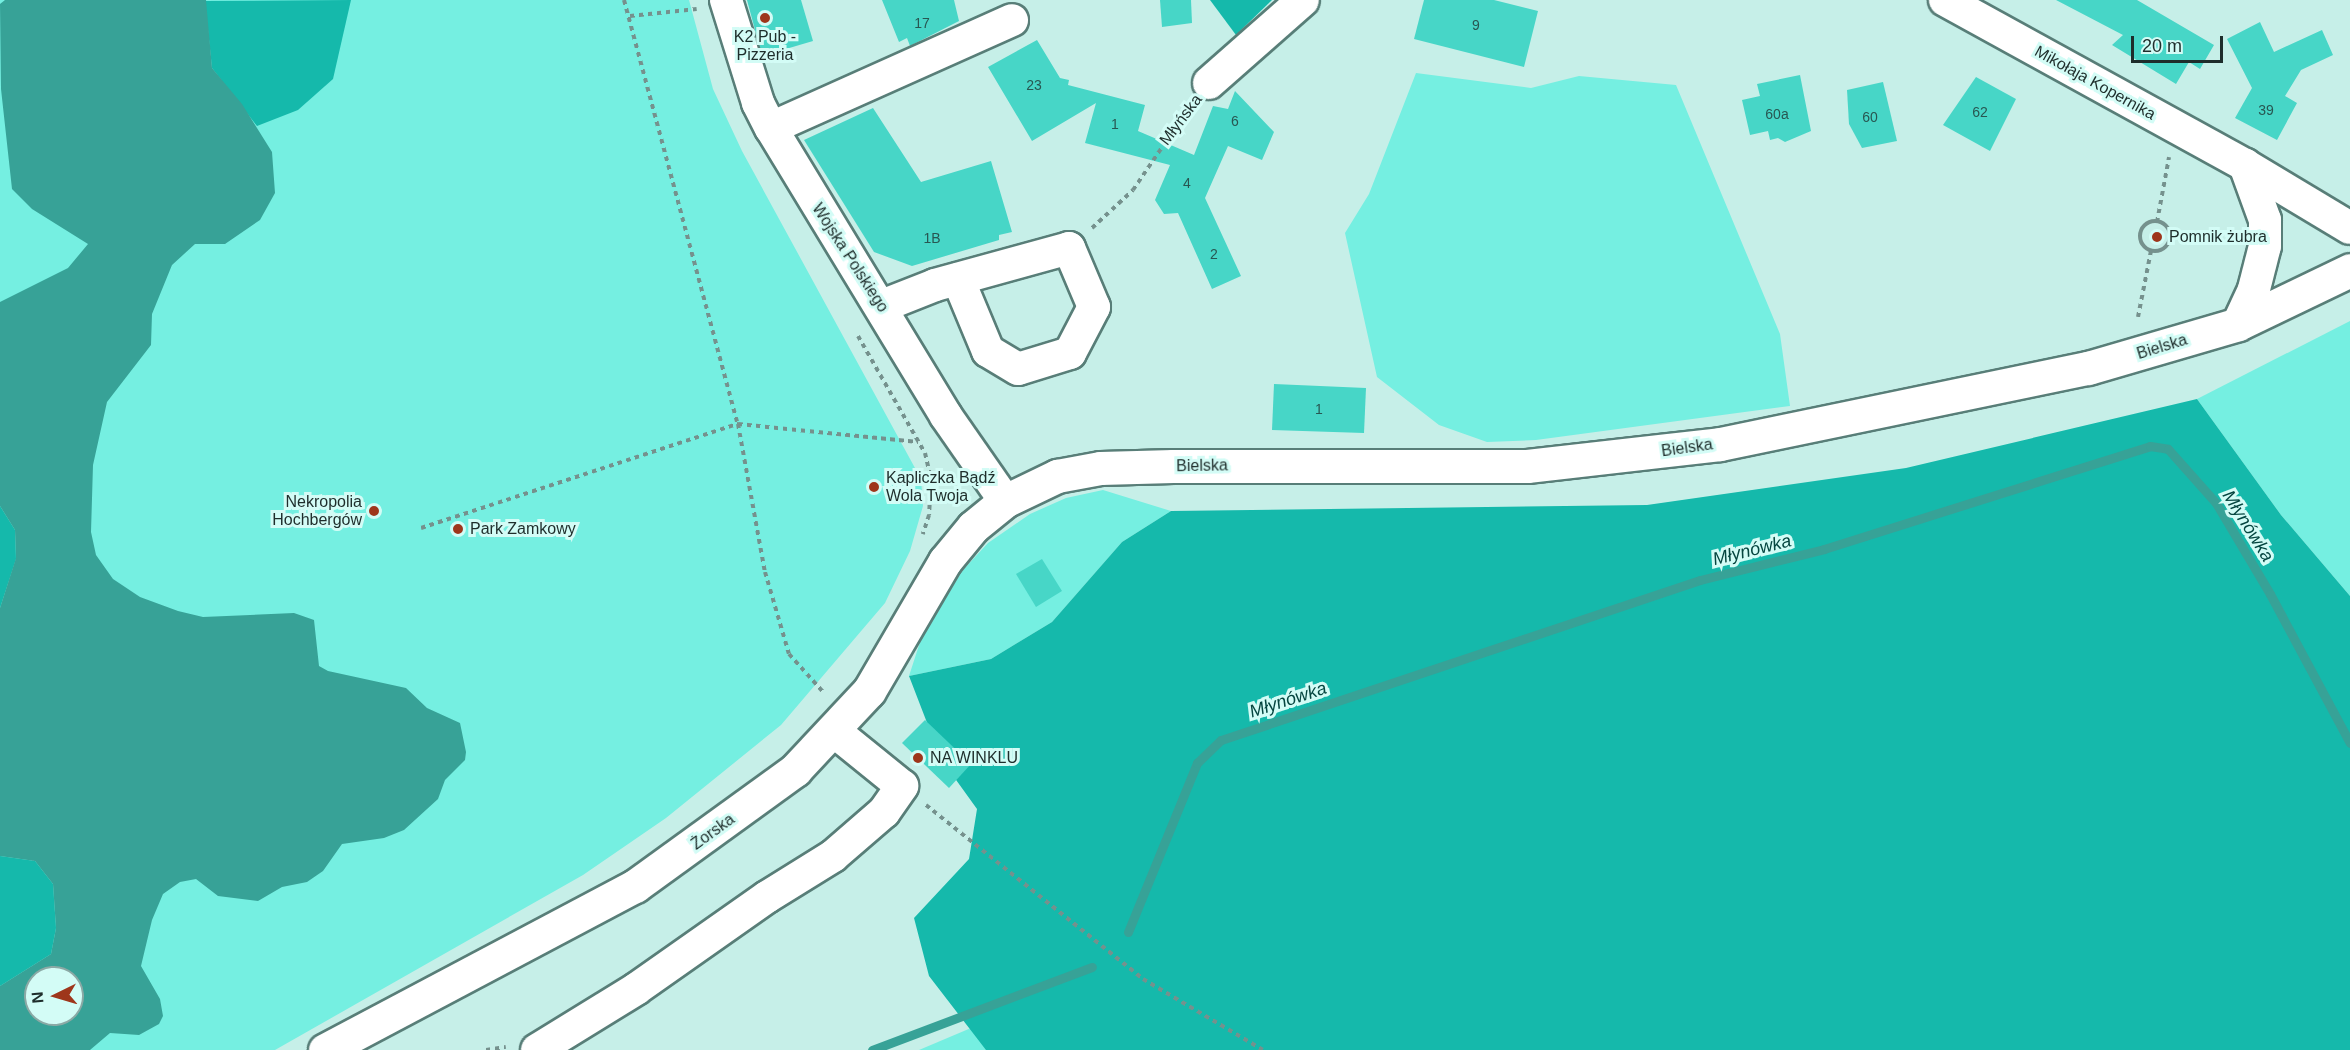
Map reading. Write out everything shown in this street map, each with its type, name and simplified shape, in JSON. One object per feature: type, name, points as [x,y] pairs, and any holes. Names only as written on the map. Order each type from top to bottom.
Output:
[{"type":"main road","name":"Bielska","points":[[1005,501],[1057,476],[1100,468],[1527,466],[1666,452],[2016,386],[2238,324],[2350,270]]},
{"type":"main road","name":"Żorska","points":[[325,1050],[635,886],[795,770],[834,731],[868,691],[945,561],[973,527],[1005,501]]},
{"type":"street","name":"Młyńska","points":[[1209,82],[1303,0]]},
{"type":"street","name":"Mikołaja Kopernika","points":[[1945,0],[2246,165],[2350,228]]},
{"type":"street","name":"Wojska Polskiego","points":[[714,10],[771,128],[882,306],[946,416],[1005,501]]},
{"type":"street","points":[[771,128],[1012,20]]},
{"type":"street","points":[[2238,324],[2254,289],[2265,246],[2265,220],[2246,165]]},
{"type":"street","points":[[882,306],[958,279],[1069,248],[1094,307],[1070,353],[1018,369],[988,351],[958,279]]},
{"type":"street","points":[[537,1050],[636,989],[767,897],[833,856],[884,812],[902,786],[834,731]]},
{"type":"path","points":[[624,0],[738,424],[765,572],[789,654],[807,679],[831,699]]},
{"type":"path","points":[[630,16],[700,9],[714,10]]},
{"type":"path","name":"Młyńska","points":[[1069,248],[1133,190],[1177,121],[1209,82]]},
{"type":"path","points":[[2157,222],[2169,154]]},
{"type":"path","points":[[2157,222],[2168,231],[2169,240],[2164,248],[2151,251],[2140,241],[2141,231],[2148,223],[2157,222]]},
{"type":"path","points":[[2138,316],[2151,251]]},
{"type":"path","points":[[854,328],[919,442],[931,478],[929,515],[920,546]]},
{"type":"path","points":[[421,528],[738,424],[919,442]]},
{"type":"path","points":[[902,786],[1143,979],[1263,1050]]},
{"type":"shaded area","name":"Park Zamkowy","points":[[0,0],[689,0],[713,89],[742,151],[921,479],[923,506],[910,551],[885,603],[781,725],[666,818],[583,875],[275,1050],[0,1050]]},
{"type":"shaded area","points":[[5,0],[206,0],[212,68],[242,104],[272,152],[275,193],[260,220],[225,244],[195,244],[172,265],[152,314],[151,345],[107,402],[93,465],[91,532],[96,555],[113,579],[140,597],[178,611],[203,617],[294,613],[314,620],[319,666],[328,671],[406,688],[427,708],[460,723],[466,752],[465,760],[445,780],[438,799],[404,830],[384,838],[342,844],[323,871],[307,882],[282,887],[258,901],[218,896],[196,879],[180,882],[163,894],[152,920],[141,966],[160,999],[163,1016],[159,1024],[139,1035],[110,1033],[90,1050],[0,1050],[0,986],[24,971],[24,1026],[84,1026],[84,966],[32,966],[51,954],[56,928],[53,884],[35,861],[0,856],[0,608],[16,558],[15,530],[0,506],[0,302],[68,268],[88,244],[32,209],[12,189],[1,89],[0,4]]},
{"type":"shaded area","points":[[351,0],[333,79],[298,110],[257,126],[212,68],[205,1]]},
{"type":"shaded area","points":[[1210,0],[1272,0],[1236,35]]},
{"type":"shaded area","points":[[1416,73],[1531,88],[1579,76],[1676,85],[1780,334],[1790,406],[1536,440],[1487,442],[1439,425],[1377,377],[1345,233],[1369,194]]},
{"type":"shaded area","points":[[2350,321],[2350,596],[2281,515],[2197,399]]},
{"type":"shaded area","points":[[2197,399],[2281,515],[2350,596],[2350,1050],[986,1050],[929,976],[914,918],[969,859],[977,809],[941,759],[909,676],[991,659],[1052,622],[1122,542],[1171,511],[1647,505],[1906,468]]},
{"type":"shaded area","points":[[1103,490],[1171,511],[1122,542],[1052,622],[991,659],[909,676],[921,639],[962,571],[988,543],[1030,514],[1066,498]]},
{"type":"shaded area","points":[[0,506],[15,530],[16,559],[0,608]]},
{"type":"shaded area","points":[[0,856],[35,861],[53,884],[56,928],[51,954],[32,966],[24,966],[24,971],[0,986]]},
{"type":"shaded area","points":[[997,1017],[1028,1050],[919,1050]]},
{"type":"building","points":[[747,0],[801,0],[813,41],[762,56]]},
{"type":"building","points":[[882,0],[954,0],[959,21],[910,46],[907,38],[899,42]]},
{"type":"building","points":[[1160,0],[1191,0],[1192,23],[1162,27]]},
{"type":"building","points":[[1424,0],[1494,0],[1538,11],[1524,67],[1414,39]]},
{"type":"building","points":[[2056,0],[2137,0],[2214,45],[2200,69],[2189,62],[2176,84],[2112,45],[2123,35]]},
{"type":"building","points":[[2260,22],[2274,52],[2322,30],[2333,55],[2301,70],[2285,96],[2297,103],[2277,140],[2235,118],[2252,88],[2227,39]]},
{"type":"building","points":[[1037,40],[1060,78],[1069,80],[1068,85],[1145,105],[1138,131],[1194,155],[1213,106],[1228,109],[1235,91],[1274,132],[1262,160],[1228,146],[1205,198],[1241,276],[1212,289],[1178,213],[1164,214],[1155,200],[1170,165],[1085,143],[1096,103],[1032,141],[988,67]]},
{"type":"building","points":[[1800,75],[1811,131],[1785,142],[1778,138],[1770,140],[1768,131],[1750,135],[1742,100],[1760,96],[1757,84]]},
{"type":"building","points":[[1976,77],[2016,99],[1990,151],[1943,125]]},
{"type":"building","points":[[1883,82],[1897,141],[1862,148],[1849,124],[1847,90]]},
{"type":"building","points":[[873,108],[921,182],[991,161],[1012,232],[999,235],[999,240],[912,266],[874,252],[804,140]]},
{"type":"building","points":[[1274,384],[1366,388],[1364,433],[1272,430]]},
{"type":"building","points":[[1042,559],[1062,591],[1036,607],[1016,574]]},
{"type":"building","points":[[925,720],[971,764],[949,788],[902,743]]},
{"type":"waterway","name":"Młynówka","points":[[1128,932],[1197,763],[1221,740],[1700,580],[1824,549],[2150,446],[2168,449],[2216,503],[2270,594],[2350,743]]},
{"type":"waterway","name":"Młynówka","points":[[872,1050],[1092,967]]},
{"type":"place","name":"K2 Pub - Pizzeria","points":[[765,18]]},
{"type":"place","name":"Pomnik żubra","points":[[2157,237]]},
{"type":"place","name":"Kapliczka Bądź Wola Twoja","points":[[874,487]]},
{"type":"place","name":"Nekropolia Hochbergów","points":[[374,511]]},
{"type":"place","name":"Park Zamkowy","points":[[458,529]]},
{"type":"place","name":"NA WINKLU","points":[[918,758]]}]
